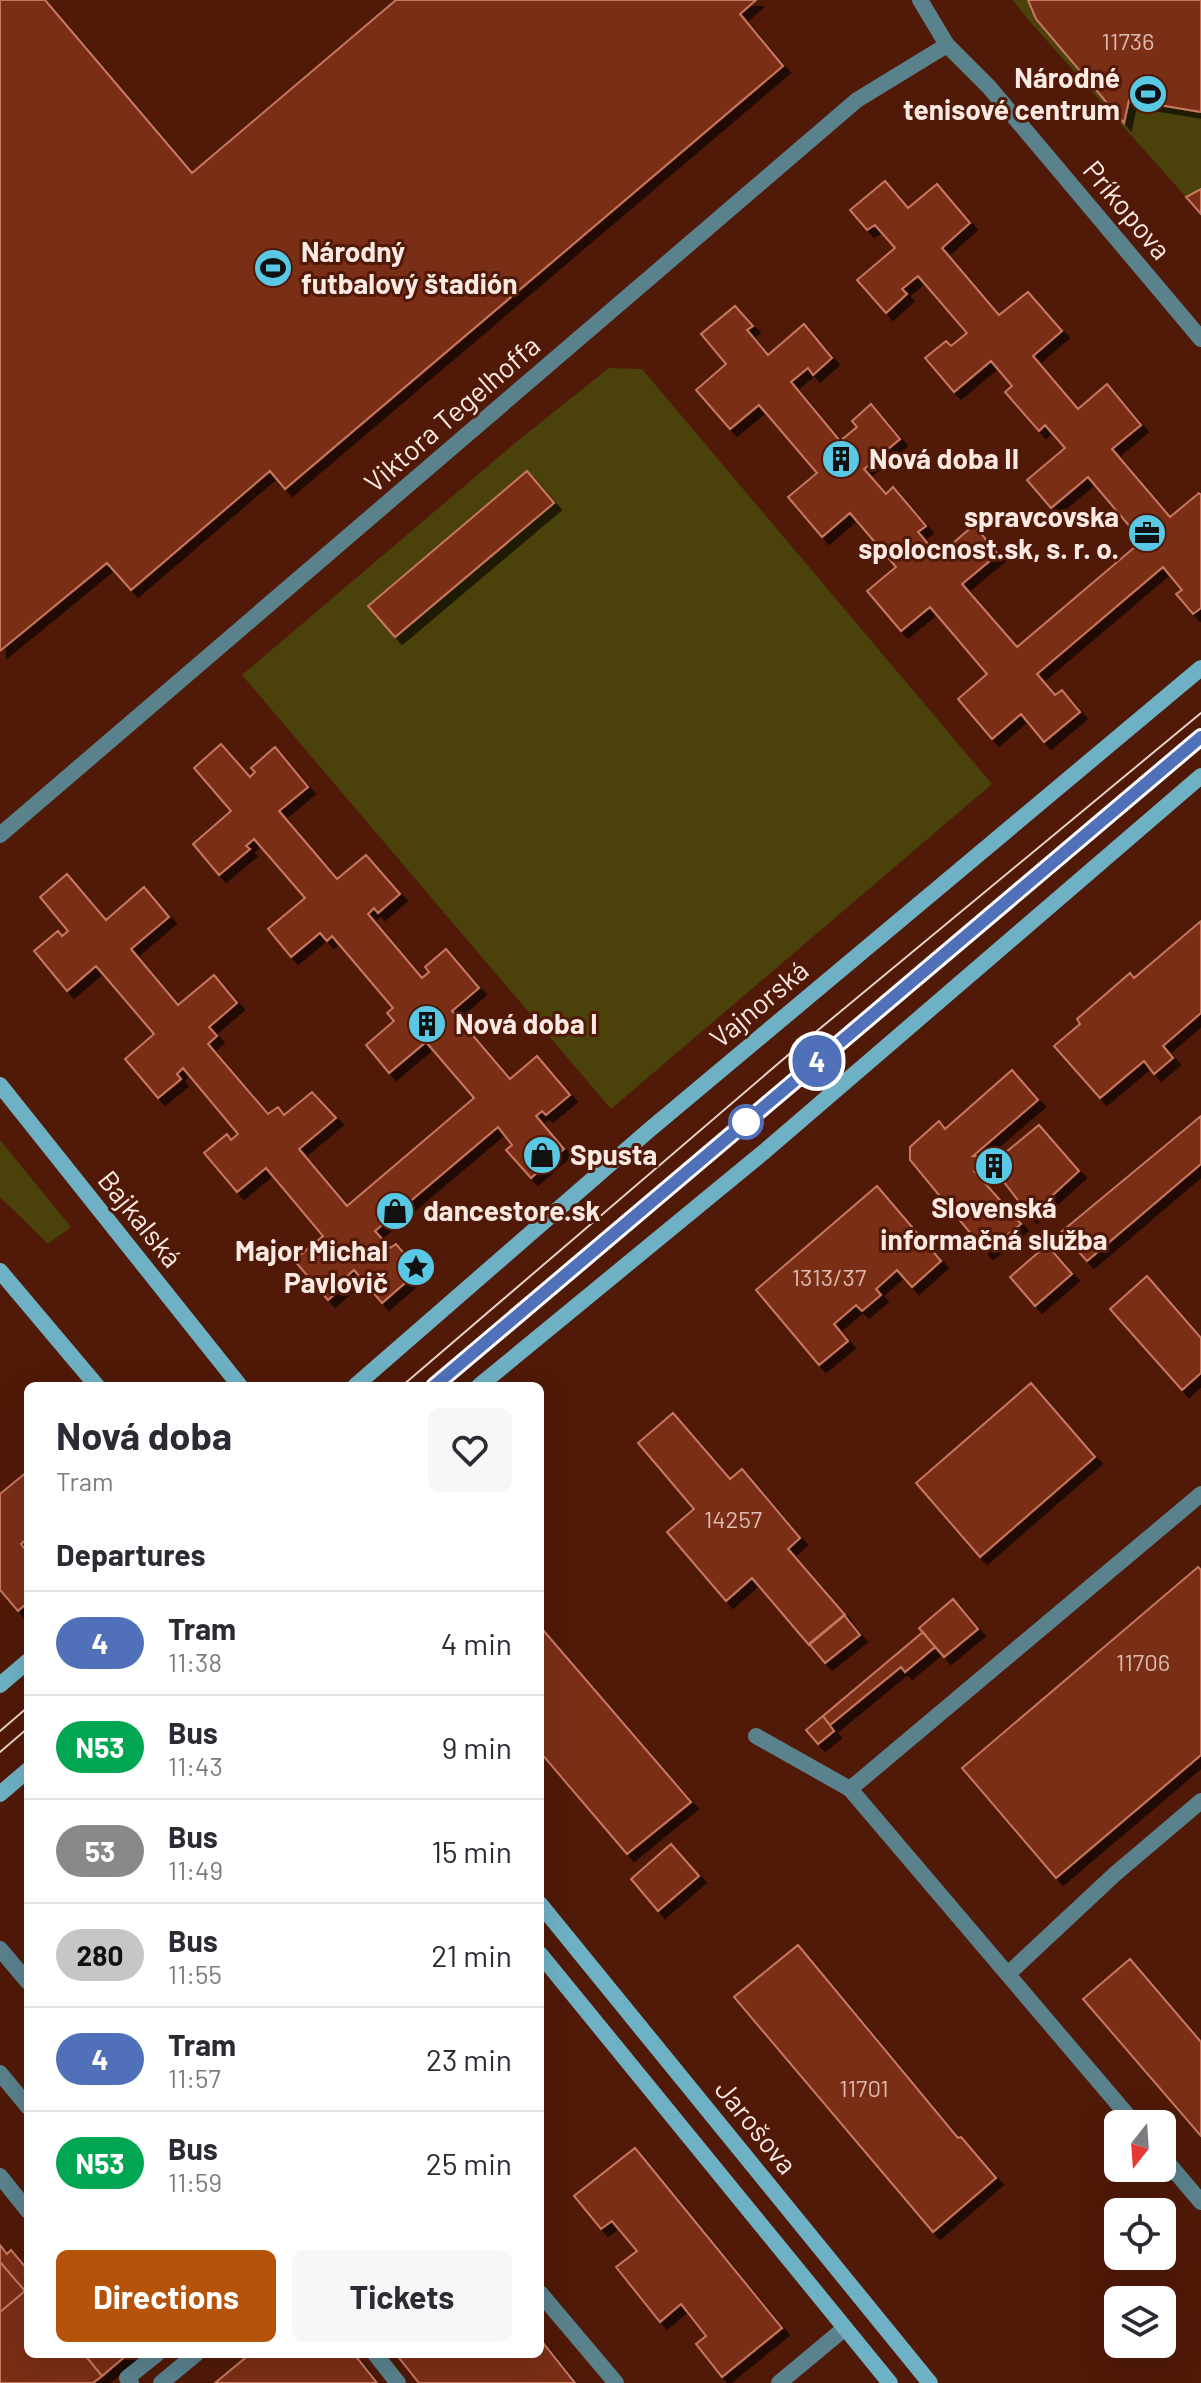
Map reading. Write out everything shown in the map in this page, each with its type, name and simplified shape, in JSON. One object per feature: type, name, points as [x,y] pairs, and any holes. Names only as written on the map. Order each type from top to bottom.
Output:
[{"type":"main road","name":"Vajnorská","points":[[360,1382],[648,1131],[1201,668]]},
{"type":"main road","points":[[484,1382],[765,1151],[1201,776]]},
{"type":"main road","name":"Bajkalská","points":[[0,1085],[237,1382]]},
{"type":"main road","points":[[0,1271],[94,1382]]},
{"type":"main road","points":[[0,1685],[24,1664]]},
{"type":"main road","points":[[0,1794],[24,1773]]},
{"type":"main road","name":"Jarošova","points":[[544,1909],[930,2383]]},
{"type":"main road","name":"Jarošova","points":[[544,1959],[890,2383]]},
{"type":"street","name":"Príkopova","points":[[920,0],[947,45],[989,87],[1201,339]]},
{"type":"street","name":"Viktora Tegelhoffa","points":[[0,835],[857,100],[947,45]]},
{"type":"street","points":[[850,1789],[1201,1494]]},
{"type":"street","points":[[756,1736],[850,1789],[1123,2110]]},
{"type":"street","points":[[1008,1974],[1115,1874],[1201,1801]]},
{"type":"street","points":[[0,1949],[24,1977]]},
{"type":"street","points":[[0,2073],[24,2102]]},
{"type":"street","points":[[1176,2173],[1201,2202]]},
{"type":"street","points":[[0,2176],[24,2206]]},
{"type":"street","points":[[544,2298],[616,2383]]},
{"type":"street","points":[[779,2383],[845,2328]]},
{"type":"street","points":[[126,2381],[152,2358]]},
{"type":"street","points":[[161,2383],[191,2358]]},
{"type":"street","points":[[378,2358],[398,2383]]},
{"type":"shaded area","name":"Národné tenisové centrum","points":[[1013,0],[1201,0],[1201,214],[1024,15]]},
{"type":"shaded area","points":[[609,368],[642,369],[992,784],[611,1109],[242,675],[521,438]]},
{"type":"shaded area","points":[[0,1140],[71,1227],[48,1244],[0,1197]]},
{"type":"building","name":"Národný futbalový štadión","points":[[0,0],[45,0],[192,173],[396,0],[756,0],[740,14],[783,66],[285,489],[270,471],[131,590],[107,563],[0,651]]},
{"type":"building","name":"Národné tenisové centrum","points":[[1028,0],[1201,0],[1201,112],[1129,100],[1124,123],[1036,19]]},
{"type":"building","name":"Nová doba II","points":[[885,181],[908,208],[937,184],[970,223],[942,248],[999,315],[1028,292],[1062,331],[1033,356],[1078,409],[1107,384],[1141,425],[1112,449],[1170,517],[1199,493],[1201,495],[1201,608],[1193,614],[1176,594],[1182,590],[1163,567],[1037,674],[1055,695],[1062,690],[1080,712],[1044,742],[1021,714],[992,739],[958,699],[987,674],[930,607],[901,631],[867,591],[896,567],[850,513],[822,537],[788,497],[817,473],[759,405],[730,429],[696,390],[726,364],[701,334],[735,306],[753,326],[747,330],[768,355],[804,324],[832,358],[813,375],[808,368],[791,382],[840,441],[857,427],[852,421],[871,404],[900,439],[864,469],[886,494],[893,487],[926,526],[918,532],[938,556],[974,525],[998,554],[962,584],[1017,647],[1142,541],[1088,477],[1051,508],[1027,480],[1065,448],[1045,425],[1039,431],[1005,392],[1012,386],[991,361],[954,392],[925,358],[946,341],[951,346],[967,333],[918,276],[902,289],[907,294],[886,313],[857,280],[895,248],[875,225],[867,230],[850,210]]},
{"type":"building","points":[[1201,189],[1201,214],[1186,197]]},
{"type":"building","points":[[527,471],[554,503],[395,637],[368,606]]},
{"type":"building","name":"Nová doba I","points":[[221,744],[250,777],[255,772],[251,768],[275,747],[308,787],[279,811],[337,879],[366,855],[400,894],[378,913],[374,908],[368,914],[422,978],[429,972],[425,967],[446,949],[479,988],[452,1011],[510,1079],[537,1056],[570,1095],[546,1115],[542,1111],[536,1116],[564,1149],[531,1178],[506,1150],[512,1145],[498,1127],[375,1231],[390,1248],[396,1244],[419,1271],[382,1303],[354,1270],[347,1276],[351,1280],[328,1300],[294,1260],[323,1236],[266,1168],[237,1192],[204,1153],[227,1134],[231,1140],[238,1134],[183,1068],[177,1074],[181,1079],[158,1098],[125,1059],[154,1034],[96,966],[67,991],[34,951],[58,931],[62,936],[68,931],[40,897],[67,874],[106,920],[144,887],[169,917],[131,949],[178,1005],[214,975],[237,1003],[209,1027],[217,1036],[208,1044],[268,1114],[278,1107],[284,1115],[312,1092],[336,1118],[299,1149],[347,1206],[474,1098],[426,1042],[389,1073],[366,1045],[394,1021],[387,1013],[393,1008],[332,936],[327,941],[320,933],[291,957],[268,929],[305,898],[254,839],[246,846],[250,849],[219,875],[193,844],[231,811],[194,768]]},
{"type":"building","points":[[1201,921],[1201,1013],[1163,1046],[1173,1058],[1154,1074],[1144,1061],[1100,1098],[1054,1046],[1080,1024],[1077,1019],[1130,973],[1134,978]]},
{"type":"building","name":"Slovenská informačná služba","points":[[1012,1070],[1038,1100],[973,1156],[1000,1157],[1039,1125],[1079,1171],[1030,1216],[1000,1177],[975,1172],[1021,1224],[986,1252],[910,1160],[910,1147],[939,1121],[945,1129]]},
{"type":"building","points":[[1201,1116],[1201,1164],[1087,1261],[1061,1232]]},
{"type":"building","points":[[877,1186],[941,1261],[912,1287],[897,1270],[876,1289],[881,1295],[862,1311],[856,1305],[834,1324],[848,1341],[819,1365],[756,1290]]},
{"type":"building","points":[[1047,1245],[1072,1274],[1035,1306],[1010,1277]]},
{"type":"building","points":[[1147,1276],[1201,1338],[1201,1373],[1182,1390],[1110,1309]]},
{"type":"building","points":[[1031,1383],[1095,1457],[980,1557],[916,1483]]},
{"type":"building","points":[[673,1413],[730,1479],[742,1469],[800,1538],[788,1549],[845,1615],[809,1645],[752,1578],[726,1601],[667,1532],[694,1509],[638,1443]]},
{"type":"building","points":[[24,1474],[24,1541],[21,1544],[24,1548],[24,1606],[18,1611],[0,1590],[0,1494]]},
{"type":"building","points":[[1198,1567],[1201,1570],[1201,1755],[1056,1878],[962,1768]]},
{"type":"building","points":[[953,1599],[978,1629],[944,1657],[919,1628]]},
{"type":"building","points":[[844,1615],[860,1635],[825,1663],[809,1644]]},
{"type":"building","points":[[544,1631],[691,1802],[627,1854],[544,1757]]},
{"type":"building","points":[[923,1632],[935,1647],[905,1672],[901,1667],[830,1725],[823,1716]]},
{"type":"building","points":[[823,1716],[834,1731],[818,1744],[806,1730]]},
{"type":"building","points":[[671,1844],[699,1876],[658,1911],[631,1879]]},
{"type":"building","points":[[798,1945],[958,2138],[961,2137],[996,2178],[933,2232],[734,1997]]},
{"type":"building","points":[[1130,1959],[1201,2042],[1201,2136],[1083,1999]]},
{"type":"building","points":[[635,2148],[782,2328],[722,2377],[696,2344],[706,2336],[681,2304],[660,2322],[616,2267],[637,2251],[612,2221],[601,2229],[574,2196]]},
{"type":"building","points":[[0,2245],[7,2254],[11,2250],[24,2265],[24,2290],[0,2262]]},
{"type":"building","points":[[0,2262],[24,2292],[0,2312]]},
{"type":"building","points":[[24,2292],[24,2358],[87,2358],[102,2376],[93,2383],[0,2383],[0,2312]]},
{"type":"building","points":[[544,2344],[575,2383],[419,2383],[399,2358],[544,2358]]},
{"type":"building","points":[[87,2358],[123,2358],[102,2376]]},
{"type":"building","points":[[245,2358],[357,2358],[377,2383],[215,2383]]},
{"type":"tram line","points":[[407,1382],[794,1050],[1201,713]]},
{"type":"tram line","points":[[439,1382],[1201,737]]},
{"type":"tram line","name":"4","points":[[439,1382],[1201,737]]},
{"type":"tram line","points":[[0,1731],[24,1710]]},
{"type":"tram line","points":[[0,1752],[24,1731]]},
{"type":"place","name":"Národné tenisové centrum","points":[[1148,94]]},
{"type":"place","name":"Národný futbalový štadión","points":[[273,268]]},
{"type":"place","name":"Nová doba II","points":[[841,459]]},
{"type":"place","name":"spravcovska spolocnost.sk, s. r. o.","points":[[1147,533]]},
{"type":"place","name":"Nová doba I","points":[[427,1024]]},
{"type":"place","name":"Spusta","points":[[542,1155]]},
{"type":"place","name":"Slovenská informačná služba","points":[[994,1166]]},
{"type":"place","name":"dancestore.sk","points":[[395,1211]]},
{"type":"place","name":"Major Michal Pavlovič","points":[[416,1267]]}]
